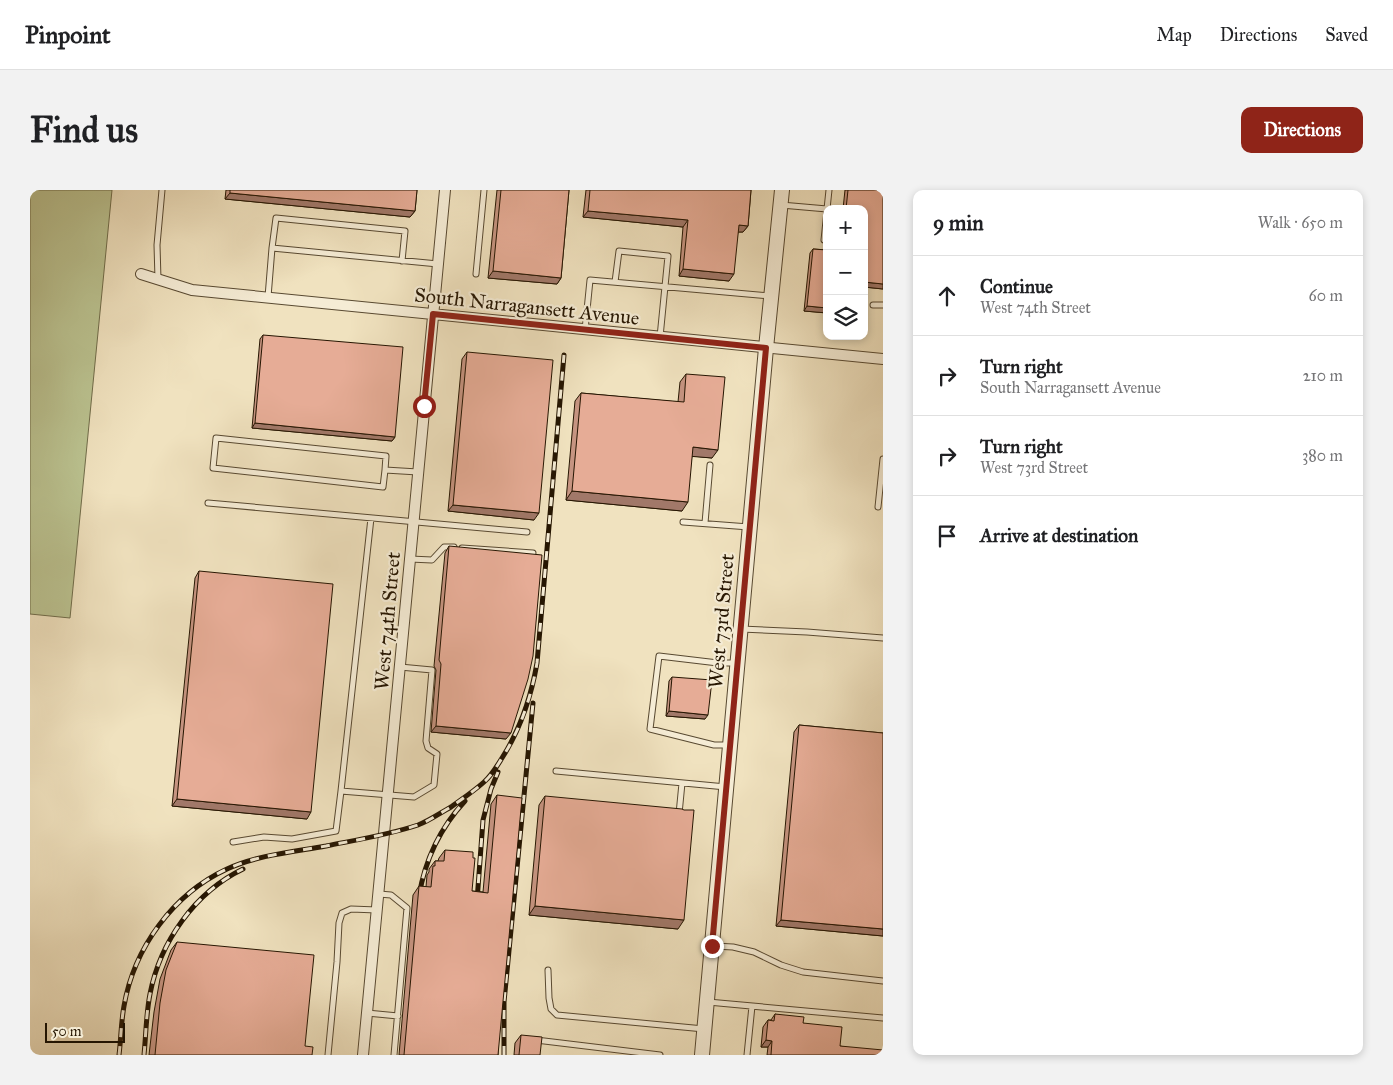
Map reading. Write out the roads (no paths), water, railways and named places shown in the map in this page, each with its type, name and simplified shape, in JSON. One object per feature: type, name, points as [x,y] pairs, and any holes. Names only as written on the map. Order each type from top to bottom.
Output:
[{"type":"street","name":"West 74th Street","points":[[363,1055],[445,190]]},
{"type":"street","name":"West 73rd Street","points":[[702,1055],[782,190]]},
{"type":"street","name":"South Narragansett Avenue","points":[[141,274],[192,290],[883,360]]},
{"type":"lane","points":[[158,279],[157,245],[162,190]]},
{"type":"lane","points":[[476,274],[484,190]]},
{"type":"lane","points":[[780,205],[827,209],[829,190]]},
{"type":"lane","points":[[268,297],[276,218],[405,231],[402,261]]},
{"type":"lane","points":[[272,248],[438,264]]},
{"type":"lane","points":[[615,282],[619,251],[668,256],[660,337]]},
{"type":"lane","points":[[585,330],[590,280],[771,296]]},
{"type":"lane","points":[[873,304],[883,305]]},
{"type":"lane","points":[[216,438],[386,456],[385,470],[383,487],[214,468],[216,438]]},
{"type":"lane","points":[[878,507],[883,459]]},
{"type":"lane","points":[[705,523],[710,465]]},
{"type":"lane","points":[[385,470],[418,472]]},
{"type":"lane","points":[[208,503],[527,532]]},
{"type":"lane","points":[[233,842],[264,837],[292,839],[336,831],[371,518]]},
{"type":"lane","points":[[683,522],[750,527]]},
{"type":"lane","points":[[410,560],[432,560],[444,547],[533,553]]},
{"type":"lane","points":[[740,629],[883,638]]},
{"type":"lane","points":[[730,745],[714,745],[650,729],[659,656],[718,663],[738,663]]},
{"type":"lane","points":[[341,791],[414,797],[434,785],[437,754],[428,748],[426,741],[432,670],[400,667]]},
{"type":"lane","points":[[556,771],[727,787]]},
{"type":"lane","points":[[679,815],[682,782]]},
{"type":"lane","points":[[378,894],[391,895],[408,908],[394,1055]]},
{"type":"lane","points":[[328,1055],[339,923],[342,913],[352,909],[377,910]]},
{"type":"lane","points":[[712,946],[732,947],[754,952],[781,965],[803,972],[883,981]]},
{"type":"lane","points":[[548,970],[551,1008],[557,1015],[704,1029]]},
{"type":"lane","points":[[707,1002],[883,1018]]},
{"type":"lane","points":[[747,1055],[752,1006]]},
{"type":"lane","points":[[367,1013],[398,1016]]},
{"type":"lane","points":[[532,1039],[660,1055]]},
{"type":"railway","points":[[119,1055],[124,1006],[129,984],[137,964],[159,925],[173,908],[190,893],[207,880],[227,869],[251,860],[372,837],[407,829],[422,823],[451,807],[476,789],[489,776],[509,747],[524,712],[532,688],[537,663],[564,355]]},
{"type":"railway","points":[[504,1055],[504,1002],[533,703]]},
{"type":"railway","points":[[477,901],[483,820],[491,789],[498,772]]},
{"type":"railway","points":[[419,896],[425,870],[435,845],[448,822],[465,801]]},
{"type":"railway","points":[[144,1055],[150,994],[162,956],[171,938],[195,905],[210,891],[243,869]]}]
